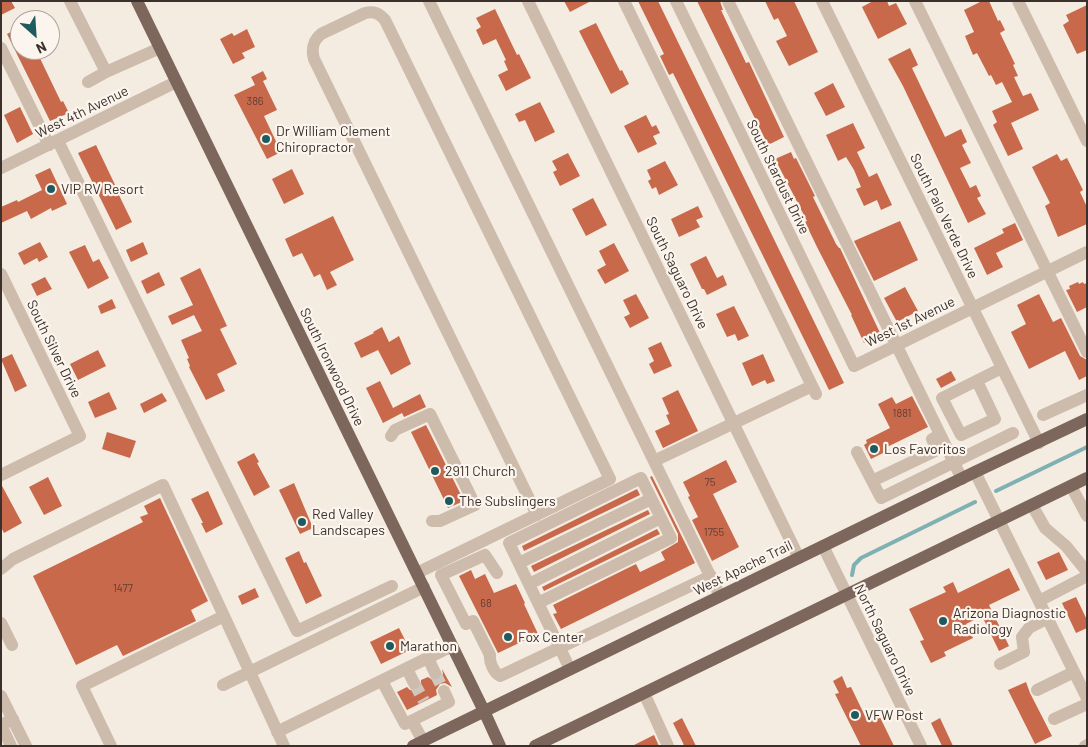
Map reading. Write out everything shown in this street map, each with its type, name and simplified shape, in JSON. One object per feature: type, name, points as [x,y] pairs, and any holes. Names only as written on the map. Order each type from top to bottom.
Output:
[{"type":"main road","name":"South Ironwood Drive","points":[[137,1],[500,746]]},
{"type":"main road","name":"West Apache Trail","points":[[418,743],[975,472],[1087,420]]},
{"type":"main road","points":[[535,746],[1087,478]]},
{"type":"street","points":[[70,1],[106,72]]},
{"type":"street","points":[[429,1],[720,596]]},
{"type":"street","name":"South Saguaro Drive","points":[[528,1],[799,558]]},
{"type":"street","points":[[624,1],[814,390],[734,422],[654,461]]},
{"type":"street","name":"South Stardust Drive","points":[[676,1],[854,366]]},
{"type":"street","points":[[728,1],[962,479]]},
{"type":"street","name":"South Palo Verde Drive","points":[[822,1],[1039,443]]},
{"type":"street","points":[[915,1],[1046,272],[1082,332],[1087,352]]},
{"type":"street","points":[[1018,1],[1087,141]]},
{"type":"street","points":[[417,574],[537,515],[610,479],[385,20],[377,13],[371,11],[365,13],[321,34],[312,45],[314,59],[537,515]]},
{"type":"street","points":[[1,48],[53,143],[297,631],[392,586]]},
{"type":"street","points":[[88,82],[160,48]]},
{"type":"street","name":"West 4th Avenue","points":[[1,168],[176,82]]},
{"type":"street","name":"West 1st Avenue","points":[[854,366],[1087,252]]},
{"type":"street","name":"South Silver Drive","points":[[1,274],[80,436],[1,475]]},
{"type":"street","points":[[977,381],[995,419],[961,435],[942,398],[1002,368]]},
{"type":"street","points":[[1043,415],[1087,395]]},
{"type":"street","points":[[391,436],[395,430],[430,414],[475,505],[440,521],[432,521]]},
{"type":"street","points":[[857,452],[881,498],[1013,433]]},
{"type":"street","points":[[872,480],[937,450],[932,439],[940,435]]},
{"type":"street","points":[[975,472],[1087,698]]},
{"type":"street","points":[[538,603],[671,538],[641,478],[509,543],[519,563],[538,603],[570,669]]},
{"type":"street","points":[[1,569],[12,559],[163,486],[284,746]]},
{"type":"street","points":[[1072,486],[1087,516]]},
{"type":"street","points":[[519,563],[651,499]]},
{"type":"street","points":[[1032,505],[1045,528],[1066,546],[1087,572]]},
{"type":"street","points":[[529,584],[661,518]]},
{"type":"street","name":"North Saguaro Drive","points":[[823,546],[921,746]]},
{"type":"street","points":[[497,573],[485,555],[441,574],[466,624],[473,620],[490,655],[490,660],[500,676],[711,576]]},
{"type":"street","points":[[1039,601],[1087,576]]},
{"type":"street","points":[[223,685],[424,588]]},
{"type":"street","points":[[111,746],[82,686],[224,616]]},
{"type":"street","points":[[1000,664],[1024,652],[1022,637],[1029,628],[1048,618]]},
{"type":"street","points":[[1,623],[12,645]]},
{"type":"street","points":[[277,732],[452,646]]},
{"type":"street","points":[[428,658],[434,673]]},
{"type":"street","points":[[407,669],[414,683]]},
{"type":"street","points":[[1037,690],[1074,672]]},
{"type":"street","points":[[382,681],[405,724],[412,721],[427,706],[449,702],[444,691]]},
{"type":"street","points":[[644,693],[668,746]]},
{"type":"street","points":[[1,696],[12,746]]},
{"type":"street","points":[[1054,720],[1087,704]]},
{"type":"street","points":[[412,721],[418,743]]},
{"type":"street","points":[[7,722],[26,746]]},
{"type":"street","points":[[277,732],[279,746]]},
{"type":"building","points":[[1,1],[11,1],[15,8],[1,15]]},
{"type":"building","points":[[564,1],[591,1],[570,12]]},
{"type":"building","points":[[638,1],[658,1],[844,383],[829,390],[673,73],[669,75],[660,56],[664,54]]},
{"type":"building","points":[[697,1],[720,1],[723,10],[721,10],[746,63],[749,62],[784,137],[768,145]]},
{"type":"building","points":[[765,1],[794,1],[818,52],[789,66],[776,41],[787,36],[778,18],[774,20]]},
{"type":"building","points":[[873,1],[887,1],[889,6],[896,3],[907,24],[878,39],[862,7]]},
{"type":"building","points":[[982,1],[989,1],[998,21],[1000,20],[1005,30],[1000,33],[1015,64],[1013,65],[1018,76],[1014,77],[1023,96],[1031,93],[1039,110],[1011,123],[1023,149],[1008,156],[993,125],[997,122],[992,111],[1012,102],[1002,82],[996,85],[977,53],[973,55],[965,36],[974,32],[964,10]]},
{"type":"building","points":[[1087,5],[1087,50],[1077,54],[1063,25],[1069,21],[1066,15]]},
{"type":"building","points":[[495,9],[517,55],[519,54],[531,78],[506,91],[498,75],[508,70],[504,61],[506,60],[496,39],[483,45],[476,30],[481,27],[476,18]]},
{"type":"building","points":[[596,23],[620,71],[622,70],[629,84],[611,94],[579,31]]},
{"type":"building","points":[[247,29],[255,47],[242,53],[245,58],[233,64],[220,39],[232,33],[234,36]]},
{"type":"building","points":[[910,48],[918,65],[912,68],[945,137],[961,129],[967,142],[962,145],[971,163],[960,168],[970,188],[976,185],[981,196],[977,198],[986,214],[968,223],[903,86],[888,59]]},
{"type":"building","points":[[20,60],[41,60],[61,102],[63,101],[69,113],[50,121]]},
{"type":"building","points":[[263,71],[267,79],[263,81],[277,110],[264,116],[281,152],[267,159],[234,95],[255,85],[251,77]]},
{"type":"building","points":[[833,83],[845,107],[826,116],[814,93]]},
{"type":"building","points":[[540,102],[555,132],[535,142],[525,120],[519,122],[515,114]]},
{"type":"building","points":[[20,107],[33,134],[17,143],[4,115]]},
{"type":"building","points":[[646,115],[652,127],[656,125],[660,133],[653,136],[657,144],[638,153],[624,126]]},
{"type":"building","points":[[853,123],[865,148],[857,152],[869,177],[877,173],[892,205],[881,210],[877,200],[864,206],[856,189],[861,187],[854,170],[846,157],[838,161],[826,135]]},
{"type":"building","points":[[96,145],[132,222],[116,230],[78,153]]},
{"type":"building","points":[[791,152],[794,159],[796,158],[815,196],[813,197],[836,244],[840,248],[881,335],[864,343],[805,222],[807,221],[775,159]]},
{"type":"building","points":[[568,153],[580,176],[560,186],[553,172],[557,170],[552,161]]},
{"type":"building","points":[[1057,154],[1061,161],[1067,158],[1083,190],[1080,192],[1087,207],[1087,224],[1058,237],[1045,206],[1050,203],[1032,167]]},
{"type":"building","points":[[665,161],[678,185],[659,195],[656,187],[652,189],[648,181],[651,179],[647,170]]},
{"type":"building","points":[[50,168],[67,204],[52,211],[51,208],[31,219],[27,211],[1,223],[1,207],[17,200],[18,202],[42,190],[35,175]]},
{"type":"building","points":[[292,169],[304,194],[284,204],[272,179]]},
{"type":"building","points":[[593,198],[607,225],[586,236],[572,209]]},
{"type":"building","points":[[698,206],[703,217],[696,220],[700,227],[679,237],[671,219]]},
{"type":"building","points":[[333,216],[354,260],[330,272],[337,285],[327,290],[320,274],[314,277],[302,253],[293,257],[285,239]]},
{"type":"building","points":[[900,221],[918,260],[874,281],[854,241]]},
{"type":"building","points":[[1015,223],[1023,240],[996,253],[1003,267],[987,275],[974,248],[1004,233],[1002,229]]},
{"type":"building","points":[[40,242],[48,257],[39,262],[37,258],[24,265],[18,253]]},
{"type":"building","points":[[143,242],[148,254],[131,262],[126,250]]},
{"type":"building","points":[[614,243],[629,271],[605,284],[597,270],[606,265],[599,251]]},
{"type":"building","points":[[85,245],[93,262],[99,259],[109,278],[88,289],[69,252]]},
{"type":"building","points":[[706,256],[717,278],[723,275],[727,285],[707,295],[690,264]]},
{"type":"building","points":[[200,268],[227,326],[220,329],[237,364],[217,374],[225,391],[206,400],[189,367],[187,359],[189,358],[181,340],[202,331],[194,315],[172,325],[168,316],[193,305],[180,278]]},
{"type":"building","points":[[159,272],[165,285],[147,294],[141,281]]},
{"type":"building","points":[[45,277],[52,289],[37,296],[31,284]]},
{"type":"building","points":[[1078,282],[1079,284],[1087,283],[1087,307],[1077,312],[1066,290],[1070,289],[1069,286]]},
{"type":"building","points":[[905,287],[918,311],[897,322],[884,298]]},
{"type":"building","points":[[636,294],[649,318],[630,328],[624,317],[630,314],[623,300]]},
{"type":"building","points":[[1039,294],[1053,322],[1061,318],[1080,356],[1087,360],[1087,376],[1079,380],[1065,351],[1029,369],[1011,332],[1026,324],[1017,305]]},
{"type":"building","points":[[112,299],[116,308],[101,314],[98,306]]},
{"type":"building","points":[[734,306],[749,336],[738,341],[735,334],[727,337],[716,314]]},
{"type":"building","points":[[382,327],[389,342],[399,336],[411,364],[391,375],[378,350],[361,358],[354,343]]},
{"type":"building","points":[[661,342],[672,366],[654,374],[649,364],[654,361],[648,348]]},
{"type":"building","points":[[98,350],[106,366],[78,380],[70,364]]},
{"type":"building","points":[[12,354],[27,386],[15,392],[1,359]]},
{"type":"building","points":[[763,354],[775,381],[767,384],[765,380],[752,386],[742,363]]},
{"type":"building","points":[[951,371],[956,380],[941,388],[936,379]]},
{"type":"building","points":[[380,381],[393,408],[420,394],[426,407],[404,417],[402,413],[383,423],[366,388]]},
{"type":"building","points":[[678,390],[698,431],[663,448],[655,431],[670,424],[666,415],[669,414],[662,398]]},
{"type":"building","points":[[109,392],[117,409],[95,418],[88,402]]},
{"type":"building","points":[[162,393],[167,401],[144,413],[140,404]]},
{"type":"building","points":[[912,396],[928,427],[883,449],[885,452],[871,459],[864,445],[867,443],[866,440],[890,428],[878,404],[892,397],[896,404]]},
{"type":"building","points":[[426,425],[464,501],[448,508],[411,432]]},
{"type":"building","points":[[107,432],[136,441],[130,458],[102,449]]},
{"type":"building","points":[[254,453],[259,462],[257,463],[270,487],[254,496],[237,462]]},
{"type":"building","points":[[726,460],[737,482],[713,494],[739,547],[712,561],[692,520],[698,517],[683,482]]},
{"type":"building","points":[[652,476],[695,563],[561,629],[553,614],[557,613],[553,605],[636,564],[640,572],[665,560],[661,552],[678,542],[678,534],[650,477]]},
{"type":"building","points":[[48,477],[62,506],[44,515],[29,487]]},
{"type":"building","points":[[294,483],[313,528],[300,534],[279,490]]},
{"type":"building","points":[[1,484],[22,523],[4,533],[1,527]]},
{"type":"building","points":[[637,489],[640,495],[524,551],[522,546]]},
{"type":"building","points":[[208,491],[223,524],[206,533],[191,499]]},
{"type":"building","points":[[160,498],[208,601],[191,610],[196,621],[123,656],[117,645],[76,665],[33,576],[143,522],[140,517],[148,514],[144,506]]},
{"type":"building","points":[[648,510],[650,514],[534,572],[531,566]]},
{"type":"building","points":[[657,529],[660,534],[544,591],[542,587]]},
{"type":"building","points":[[299,551],[322,596],[306,604],[285,558]]},
{"type":"building","points":[[1059,552],[1068,570],[1046,580],[1037,562]]},
{"type":"building","name":"Arizona Diagnostic Radiology","points":[[1009,568],[1020,590],[989,605],[1009,646],[999,651],[982,616],[966,624],[973,638],[944,652],[946,656],[931,663],[920,641],[924,640],[909,609],[946,592],[943,587],[953,582],[958,593]]},
{"type":"building","points":[[471,570],[475,579],[485,574],[494,593],[516,584],[538,634],[498,653],[459,576]]},
{"type":"building","points":[[255,588],[259,597],[242,605],[238,596]]},
{"type":"building","points":[[1076,597],[1087,620],[1087,628],[1076,633],[1062,603]]},
{"type":"building","name":"Marathon","points":[[399,628],[410,650],[381,664],[370,642]]},
{"type":"building","name":"Marathon","points":[[442,669],[452,687],[445,683],[440,684],[436,690],[437,695],[407,710],[397,692],[407,687],[410,690],[417,690],[421,687],[421,680],[428,677],[434,681],[439,680],[443,674]]},
{"type":"building","name":"VFW Post","points":[[842,676],[847,688],[851,687],[865,716],[877,711],[894,746],[861,746],[835,694],[839,693],[833,681]]},
{"type":"building","points":[[1026,682],[1052,736],[1035,744],[1008,690]]},
{"type":"building","points":[[682,718],[696,746],[684,746],[673,723]]},
{"type":"building","points":[[940,718],[953,746],[942,746],[931,723]]},
{"type":"building","points":[[654,735],[659,746],[632,746]]},
{"type":"waterway","points":[[996,491],[1087,447]]},
{"type":"waterway","points":[[852,575],[854,565],[861,558],[975,502]]},
{"type":"tunnel","points":[[435,673],[444,691]]},
{"type":"tunnel","points":[[414,683],[424,701]]},
{"type":"place","name":"Dr William Clement Chiropractor","points":[[266,139]]},
{"type":"place","name":"VIP RV Resort","points":[[51,189]]},
{"type":"place","name":"Los Favoritos","points":[[874,449]]},
{"type":"place","name":"2911 Church","points":[[435,471]]},
{"type":"place","name":"The Subslingers","points":[[449,501]]},
{"type":"place","name":"Red Valley Landscapes","points":[[302,522]]},
{"type":"place","name":"Arizona Diagnostic Radiology","points":[[943,621]]},
{"type":"place","name":"Fox Center","points":[[508,637]]},
{"type":"place","name":"Marathon","points":[[390,646]]},
{"type":"place","name":"VFW Post","points":[[855,715]]}]
